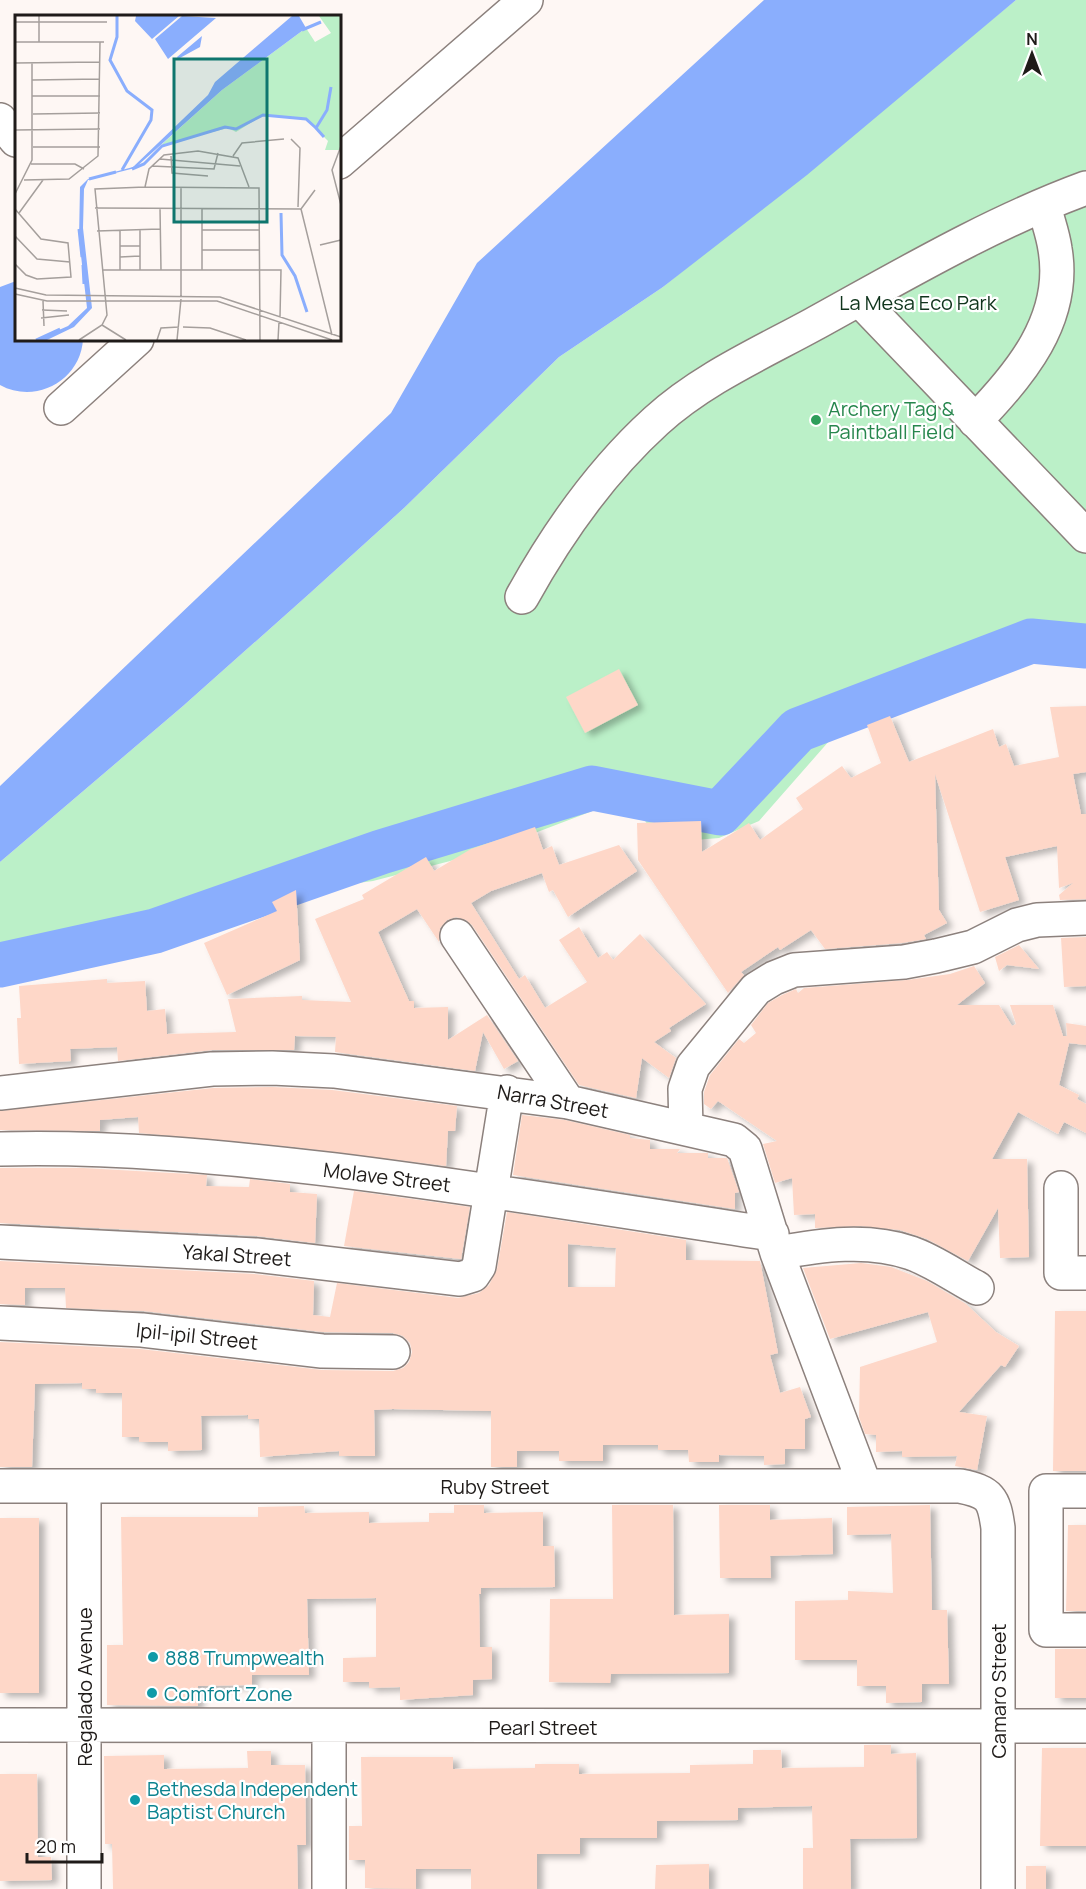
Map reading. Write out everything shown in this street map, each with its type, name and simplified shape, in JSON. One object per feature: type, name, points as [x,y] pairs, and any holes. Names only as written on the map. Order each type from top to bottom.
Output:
[{"type":"street","points":[[340,161],[526,0]]},
{"type":"street","points":[[0,120],[15,139]]},
{"type":"street","points":[[522,597],[572,516],[606,474],[657,420],[706,383],[958,244],[1086,188]]},
{"type":"street","points":[[975,421],[1018,374],[1041,339],[1054,299],[1056,251],[1044,205]]},
{"type":"street","points":[[859,299],[1086,536]]},
{"type":"street","points":[[61,408],[136,340]]},
{"type":"street","points":[[686,1128],[685,1089],[693,1066],[756,989],[774,978],[794,970],[904,962],[936,956],[973,947],[1017,925],[1037,920],[1086,918]]},
{"type":"street","points":[[458,936],[568,1102]]},
{"type":"street","name":"Narra Street","points":[[0,1093],[212,1069],[272,1068],[334,1071],[507,1092],[568,1102],[734,1140],[745,1149],[774,1244],[865,1486]]},
{"type":"street","points":[[492,1189],[507,1092]]},
{"type":"street","name":"Molave Street","points":[[0,1149],[93,1148],[251,1160],[492,1189],[774,1244],[886,1245],[914,1254],[977,1288]]},
{"type":"street","points":[[1061,1188],[1061,1273],[1086,1273]]},
{"type":"street","name":"Yakal Street","points":[[0,1242],[256,1255],[460,1279],[472,1275],[480,1266],[492,1189]]},
{"type":"street","name":"Ipil-ipil Street","points":[[0,1323],[142,1330],[322,1351],[393,1352]]},
{"type":"street","name":"Ruby Street","points":[[0,1486],[960,1486],[988,1495]]},
{"type":"street","name":"Regalado Avenue","points":[[84,1486],[84,1889]]},
{"type":"street","points":[[1086,1491],[1046,1491],[1046,1630],[1086,1630]]},
{"type":"street","name":"Camaro Street","points":[[988,1495],[996,1510],[998,1528],[998,1889]]},
{"type":"street","name":"Pearl Street","points":[[0,1725],[1086,1726]]},
{"type":"street","points":[[329,1727],[329,1889]]},
{"type":"green space","name":"La Mesa Eco Park","points":[[1016,0],[1086,0],[1086,646],[1030,641],[936,699],[837,732],[759,821],[719,838],[660,843],[629,797],[485,852],[373,881],[306,890],[0,984],[0,862],[183,706],[309,594],[404,508],[559,357],[663,287]]},
{"type":"water","points":[[764,0],[1016,0],[807,175],[663,287],[559,357],[404,508],[309,594],[183,706],[0,862],[0,786],[391,413],[477,263]]},
{"type":"water","points":[[15,281],[15,340],[83,340],[80,354],[74,366],[54,385],[28,392],[0,385],[0,287]]},
{"type":"building","points":[[619,669],[638,705],[585,733],[566,697]]},
{"type":"building","points":[[1086,706],[1086,772],[1073,774],[1081,814],[1086,814],[1086,899],[1060,900],[1059,895],[1073,883],[1059,888],[1057,846],[1005,857],[1019,900],[980,912],[935,774],[939,910],[947,923],[924,935],[926,939],[825,949],[811,930],[780,950],[778,947],[741,972],[744,975],[728,993],[638,860],[637,823],[701,821],[702,852],[749,823],[760,840],[803,809],[796,798],[842,766],[851,778],[881,763],[867,725],[890,716],[909,762],[993,729],[999,747],[1006,744],[1014,766],[1059,757],[1050,707]]},
{"type":"building","points":[[535,827],[543,850],[552,846],[559,865],[619,845],[637,871],[568,917],[553,890],[549,892],[542,873],[491,891],[471,903],[519,979],[525,975],[545,1008],[587,982],[559,940],[579,927],[598,958],[607,952],[613,960],[640,934],[706,1004],[669,1028],[671,1031],[654,1042],[676,1058],[669,1078],[642,1058],[636,1098],[579,1085],[472,925],[456,917],[447,920],[440,928],[439,942],[417,909],[378,932],[409,1001],[414,1001],[414,1008],[448,1007],[448,1040],[487,1015],[518,1061],[504,1069],[483,1032],[475,1071],[335,1052],[336,1037],[295,1036],[294,1050],[212,1050],[118,1061],[117,1047],[70,1049],[71,1061],[19,1064],[17,1018],[21,1018],[19,986],[107,979],[107,983],[145,981],[147,1011],[165,1009],[167,1034],[236,1032],[228,999],[302,996],[302,1000],[351,1002],[315,919],[364,899],[362,895],[426,857],[434,871],[471,849]]},
{"type":"building","points":[[296,890],[300,960],[227,995],[204,943],[277,911],[272,902]]},
{"type":"building","points":[[1086,937],[1086,986],[1064,987],[1061,938]]},
{"type":"building","points":[[1019,945],[1039,969],[1007,965],[999,971],[995,957]]},
{"type":"building","points":[[974,966],[985,983],[957,1005],[999,1005],[1012,1026],[1016,1024],[1010,1005],[1053,1005],[1063,1036],[1067,1036],[1066,1023],[1086,1026],[1086,1045],[1069,1043],[1059,1085],[1079,1095],[1077,1099],[1086,1104],[1086,1133],[1064,1122],[1058,1134],[1018,1112],[992,1159],[1027,1159],[1029,1257],[1000,1258],[998,1208],[968,1261],[927,1239],[900,1230],[861,1226],[815,1228],[815,1214],[794,1215],[792,1178],[775,1183],[763,1144],[777,1141],[718,1101],[711,1109],[704,1104],[704,1092],[710,1075],[739,1039],[744,1043],[756,1033],[751,1025],[768,1003],[796,989],[798,993],[804,988],[907,980],[950,974]]},
{"type":"building","points":[[272,1087],[332,1090],[457,1106],[455,1131],[448,1131],[446,1166],[295,1147],[139,1133],[138,1117],[100,1120],[100,1131],[0,1130],[0,1111],[213,1088]]},
{"type":"building","points":[[522,1115],[565,1120],[630,1135],[630,1138],[650,1140],[650,1149],[680,1149],[677,1153],[708,1153],[708,1158],[727,1158],[739,1192],[735,1193],[735,1209],[513,1175]]},
{"type":"building","points":[[0,1168],[83,1168],[207,1175],[206,1186],[249,1187],[250,1179],[290,1184],[290,1192],[317,1194],[315,1243],[257,1236],[0,1223]]},
{"type":"building","points":[[354,1191],[470,1207],[461,1259],[344,1246]]},
{"type":"building","points":[[507,1212],[686,1240],[686,1260],[760,1261],[778,1353],[770,1355],[780,1393],[800,1387],[811,1417],[805,1419],[805,1449],[785,1449],[785,1464],[764,1465],[764,1456],[719,1455],[719,1462],[689,1462],[688,1450],[658,1450],[658,1445],[603,1445],[603,1461],[559,1461],[559,1451],[517,1451],[517,1467],[491,1467],[491,1411],[393,1409],[374,1410],[375,1456],[339,1456],[339,1451],[260,1457],[259,1419],[248,1419],[248,1415],[201,1416],[202,1450],[168,1451],[168,1442],[139,1442],[139,1437],[122,1437],[122,1393],[96,1393],[96,1389],[82,1389],[82,1383],[35,1384],[32,1467],[0,1467],[0,1342],[140,1349],[322,1370],[393,1371],[403,1368],[409,1362],[412,1352],[410,1343],[403,1336],[393,1333],[323,1332],[144,1311],[66,1308],[65,1288],[25,1288],[25,1305],[0,1304],[0,1261],[254,1274],[314,1281],[313,1315],[330,1317],[337,1283],[458,1298],[479,1293],[489,1285],[497,1269]],"holes":[[[568,1244],[616,1248],[615,1287],[568,1287]]]},
{"type":"building","points":[[861,1263],[891,1267],[927,1281],[966,1304],[996,1332],[1019,1346],[1005,1367],[1001,1365],[959,1412],[987,1416],[977,1470],[955,1466],[957,1456],[902,1457],[902,1451],[876,1452],[876,1435],[865,1434],[859,1417],[860,1367],[937,1342],[928,1312],[830,1339],[803,1268]]},
{"type":"building","points":[[1055,1311],[1086,1311],[1086,1471],[1053,1471]]},
{"type":"building","points":[[454,1505],[484,1505],[484,1513],[543,1512],[543,1546],[554,1546],[555,1587],[481,1588],[481,1594],[479,1594],[480,1647],[492,1647],[492,1679],[473,1680],[473,1695],[400,1700],[400,1687],[369,1688],[369,1682],[343,1682],[343,1658],[376,1657],[376,1598],[307,1599],[309,1675],[252,1675],[252,1685],[198,1686],[198,1706],[107,1705],[107,1645],[123,1645],[121,1517],[258,1517],[258,1507],[304,1506],[305,1513],[369,1512],[369,1523],[429,1522],[429,1513],[454,1513]]},
{"type":"building","points":[[612,1505],[673,1505],[674,1615],[729,1614],[729,1673],[611,1674],[610,1683],[549,1682],[550,1599],[613,1599]]},
{"type":"building","points":[[719,1505],[770,1505],[770,1520],[832,1518],[833,1554],[770,1556],[771,1578],[720,1578]]},
{"type":"building","points":[[930,1505],[932,1610],[947,1610],[949,1684],[922,1684],[922,1702],[886,1703],[886,1686],[857,1686],[857,1660],[795,1660],[795,1601],[848,1600],[848,1591],[893,1593],[891,1534],[847,1535],[847,1507]]},
{"type":"building","points":[[0,1518],[39,1518],[39,1693],[0,1693]]},
{"type":"building","points":[[1068,1525],[1086,1525],[1086,1611],[1066,1611]]},
{"type":"building","points":[[1055,1649],[1086,1649],[1086,1698],[1055,1698]]},
{"type":"building","points":[[864,1745],[891,1745],[891,1754],[916,1753],[917,1838],[850,1839],[851,1889],[803,1889],[803,1848],[813,1848],[812,1806],[738,1808],[738,1820],[657,1821],[657,1838],[580,1838],[580,1854],[537,1854],[537,1889],[471,1889],[471,1869],[416,1869],[416,1889],[365,1888],[365,1860],[349,1860],[349,1826],[362,1826],[361,1757],[453,1757],[453,1769],[535,1768],[535,1764],[579,1764],[579,1774],[690,1773],[690,1765],[753,1764],[753,1750],[781,1750],[782,1768],[864,1767]]},
{"type":"building","points":[[1042,1748],[1086,1748],[1086,1846],[1040,1846]]},
{"type":"building","points":[[247,1751],[271,1751],[271,1765],[305,1765],[306,1845],[297,1845],[298,1889],[113,1889],[112,1844],[105,1844],[104,1756],[164,1755],[164,1769],[248,1768]]},
{"type":"building","points":[[0,1774],[37,1774],[38,1857],[51,1857],[52,1880],[0,1881]]},
{"type":"building","points":[[709,1864],[709,1889],[655,1889],[656,1865]]},
{"type":"building","points":[[1026,1866],[1046,1866],[1046,1889],[1026,1889]]},
{"type":"waterway","points":[[0,965],[155,931],[381,852],[592,788],[720,813],[798,730],[1031,641],[1086,646]]},
{"type":"place","name":"Archery Tag & Paintball Field","points":[[816,420]]},
{"type":"place","name":"888 Trumpwealth","points":[[153,1657]]},
{"type":"place","name":"Comfort Zone","points":[[152,1693]]},
{"type":"place","name":"Bethesda Independent Baptist Church","points":[[135,1800]]}]
